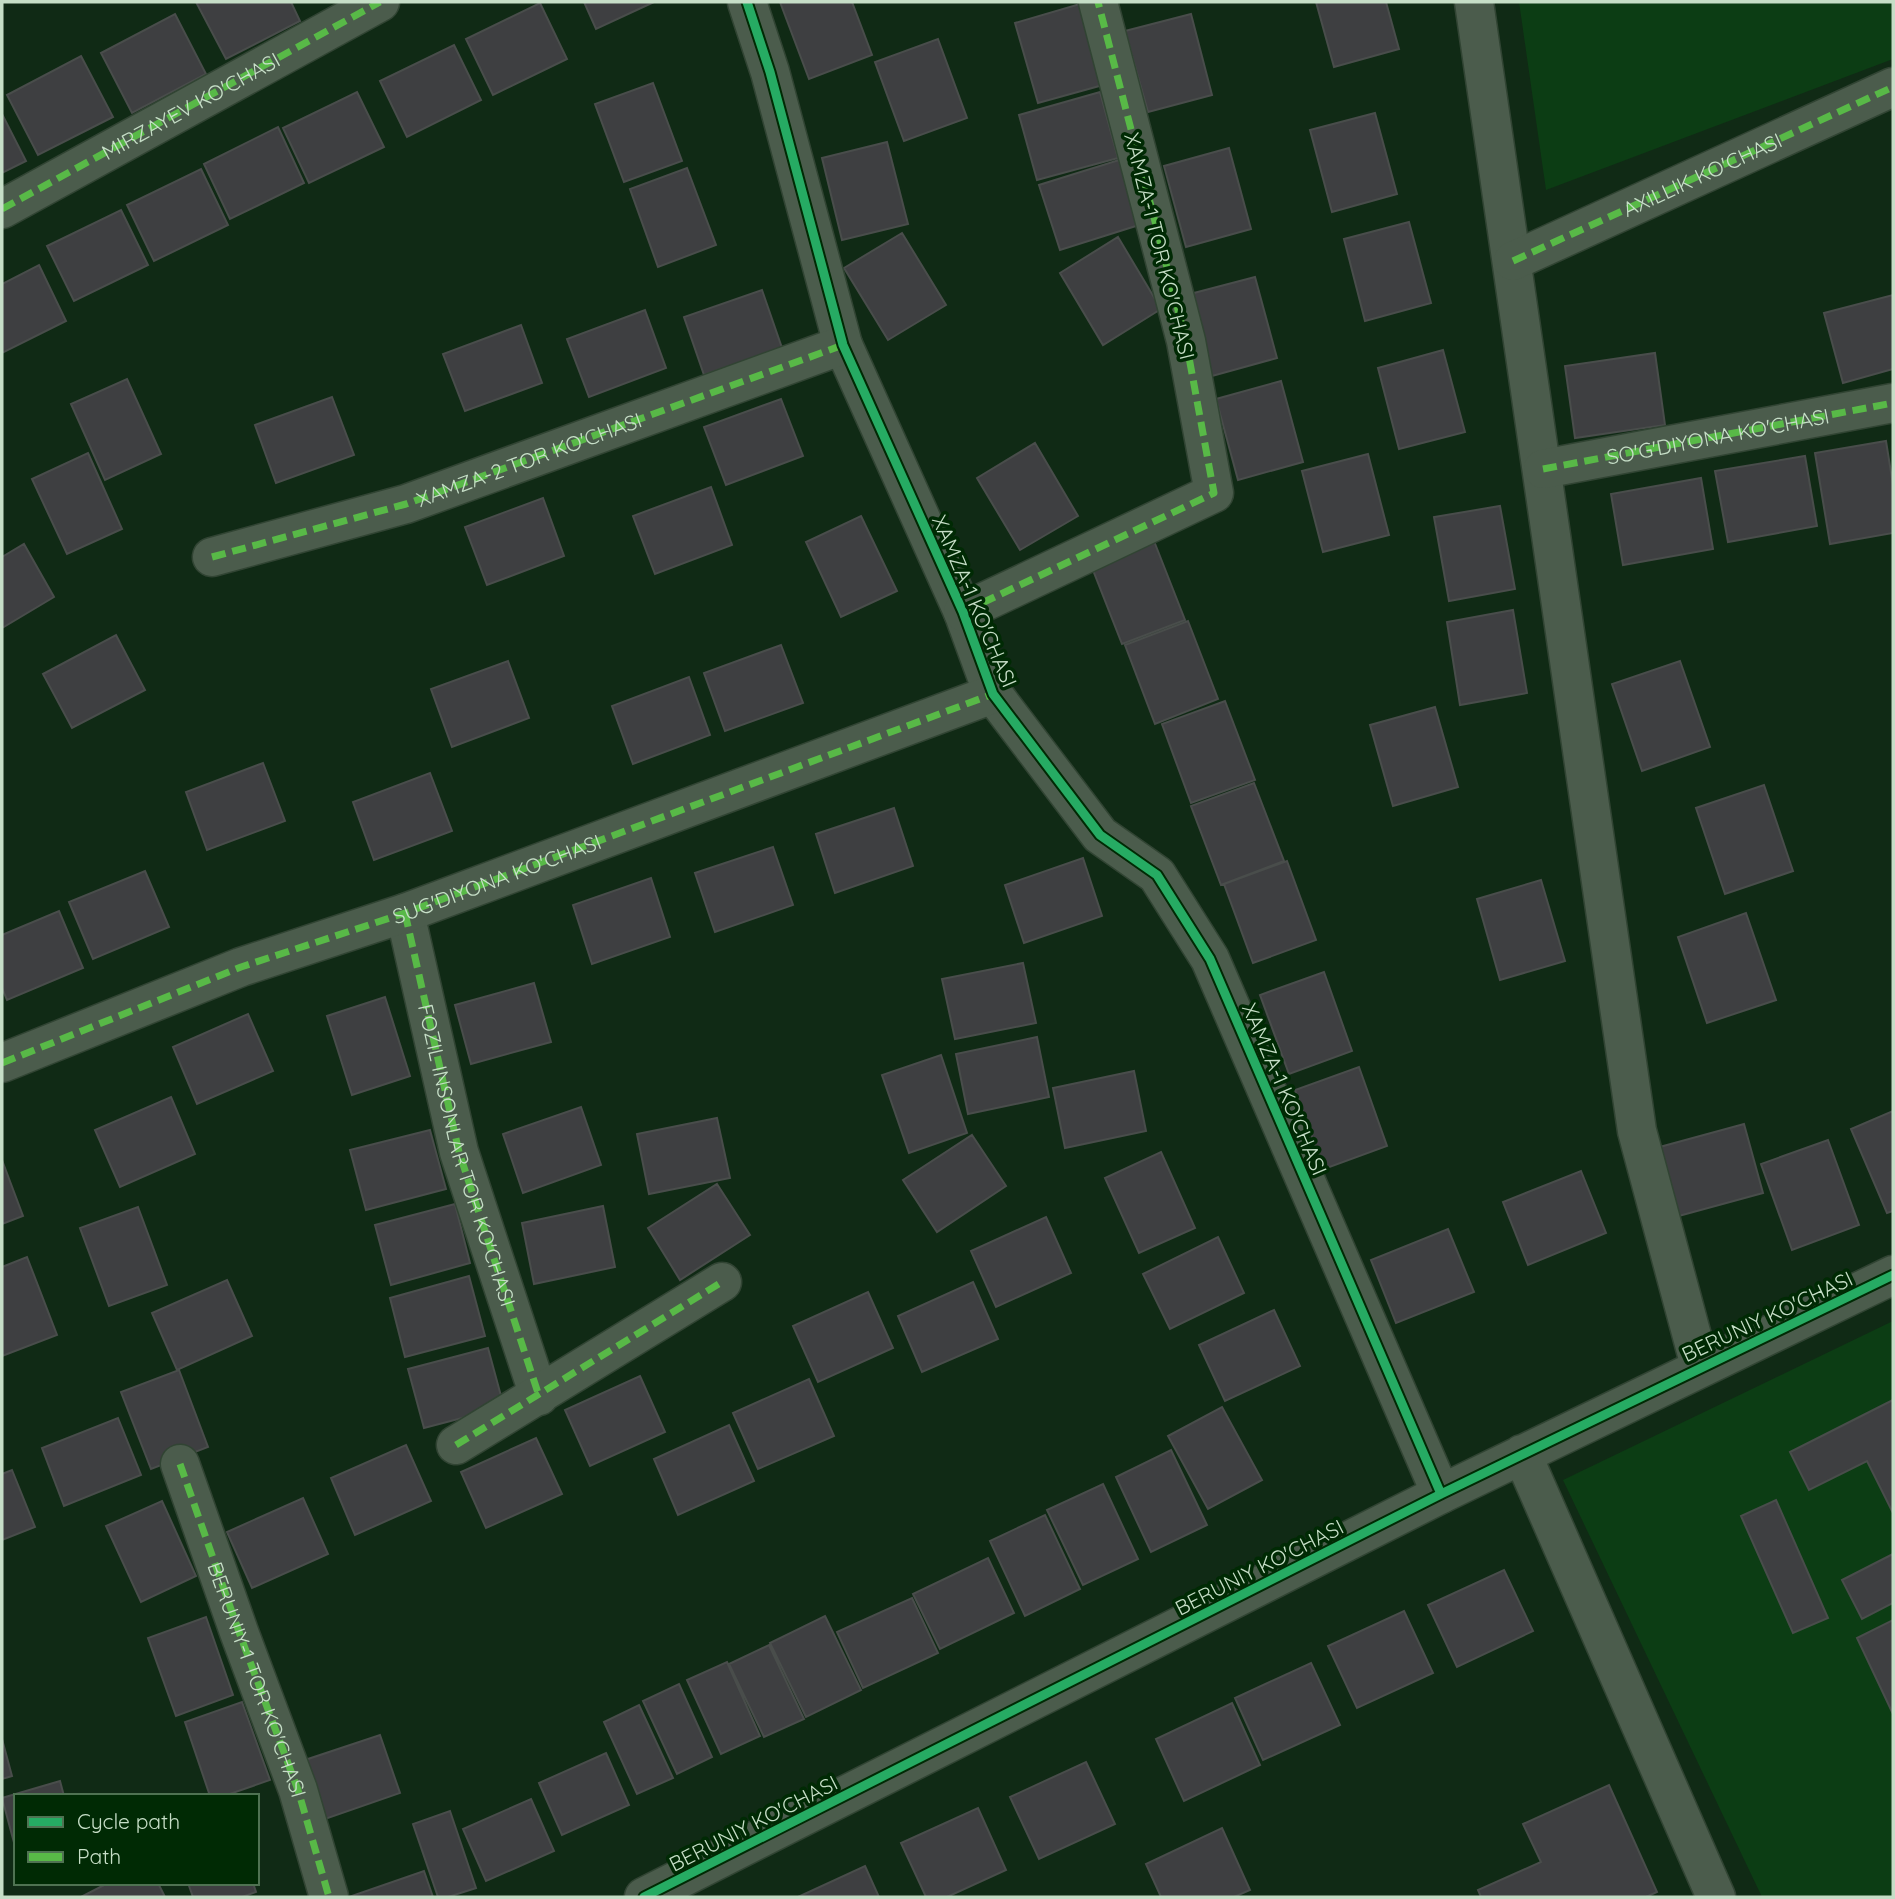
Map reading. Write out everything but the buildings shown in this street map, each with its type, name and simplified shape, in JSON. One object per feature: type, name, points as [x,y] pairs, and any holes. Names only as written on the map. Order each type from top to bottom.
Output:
[{"type":"street","name":"MIRZAYEV KO'CHASI","points":[[2,209],[380,2]]},
{"type":"street","name":"XAMZA-1 KO'CHASI","points":[[747,2],[770,72],[843,345],[963,612],[993,694],[1100,835],[1157,875],[1210,959],[1441,1494]]},
{"type":"street","name":"XAMZA-1 TOR KO'CHASI","points":[[963,612],[1214,493],[1186,341],[1098,2]]},
{"type":"street","points":[[1474,2],[1637,1130],[1700,1367]]},
{"type":"street","name":"AXILLIK KO'CHASI","points":[[1513,261],[1893,87]]},
{"type":"street","name":"XAMZA-2 TOR KO'CHASI","points":[[212,557],[406,504],[843,345]]},
{"type":"street","name":"SO'G'DIYONA KO'CHASI","points":[[1543,469],[1893,403]]},
{"type":"street","name":"SUG'DIYONA KO'CHASI","points":[[2,1063],[241,967],[405,913],[993,694]]},
{"type":"street","name":"FOZIL INSONLAR TOR KO'CHASI","points":[[405,913],[459,1152],[539,1396]]},
{"type":"street","name":"BERUNIY KO'CHASI","points":[[644,1897],[1441,1494],[1893,1275]]},
{"type":"street","points":[[456,1445],[722,1282]]},
{"type":"street","points":[[1522,1454],[1716,1897]]},
{"type":"street","name":"BERUNIY-1 TOR KO'CHASI","points":[[180,1464],[298,1790],[329,1897]]},
{"type":"shaded area","points":[[1519,2],[1893,2],[1893,59],[1546,190]]},
{"type":"shaded area","points":[[1893,1321],[1893,1897],[1762,1897],[1563,1480]]},
{"type":"marked path","points":[[2,209],[380,2]]},
{"type":"marked path","points":[[963,612],[1214,493],[1186,341],[1098,2]]},
{"type":"marked path","points":[[1513,261],[1893,87]]},
{"type":"marked path","points":[[212,557],[406,504],[843,345]]},
{"type":"marked path","points":[[1543,469],[1893,403]]},
{"type":"marked path","points":[[2,1063],[241,967],[405,913],[993,694]]},
{"type":"marked path","points":[[405,913],[459,1152],[539,1396]]},
{"type":"marked path","points":[[456,1445],[722,1282]]},
{"type":"marked path","points":[[180,1464],[298,1790],[329,1897]]},
{"type":"cycle path","points":[[747,2],[770,72],[843,345],[963,612],[993,694],[1100,835],[1157,875],[1210,959],[1441,1494]]},
{"type":"cycle path","points":[[644,1897],[1441,1494],[1893,1275]]}]
